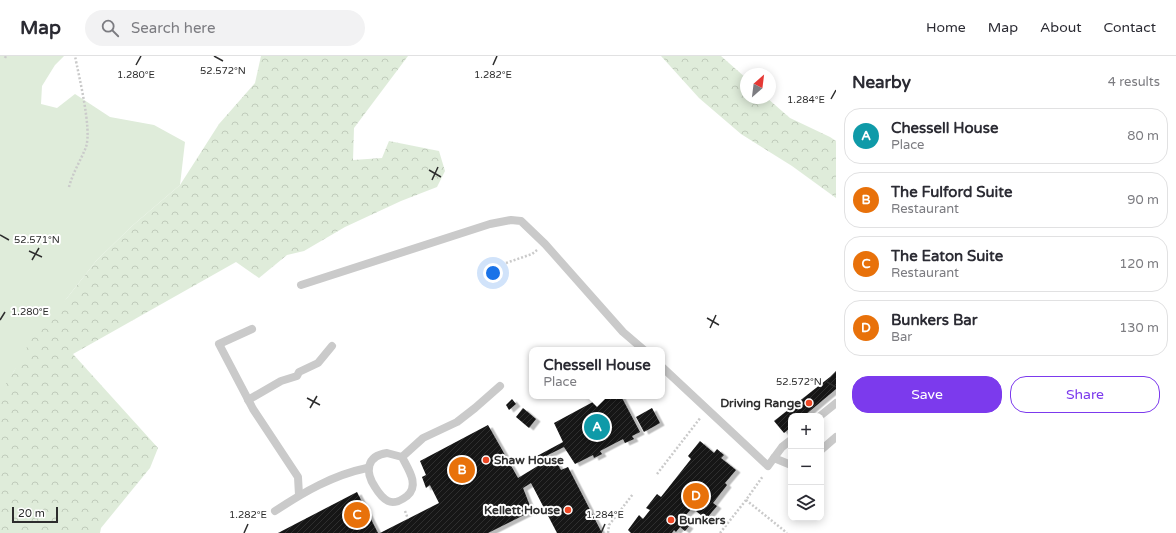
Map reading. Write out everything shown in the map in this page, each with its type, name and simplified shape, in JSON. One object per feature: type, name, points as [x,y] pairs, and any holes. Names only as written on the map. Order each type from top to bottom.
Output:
[{"type":"lane","points":[[301,285],[490,224],[511,220],[521,221],[545,244],[624,332],[641,347]]},
{"type":"lane","points":[[252,329],[219,344],[248,400],[298,477],[299,495]]},
{"type":"lane","points":[[248,400],[281,381],[297,376],[299,372],[318,363],[332,346]]},
{"type":"lane","points":[[665,370],[768,466],[782,447],[788,442]]},
{"type":"lane","points":[[402,457],[423,438],[457,422],[500,386]]},
{"type":"lane","points":[[824,413],[836,403]]},
{"type":"lane","points":[[822,449],[836,436]]},
{"type":"lane","points":[[387,453],[402,457],[414,481],[412,492],[402,501],[388,501],[379,494],[370,480],[368,468],[372,461],[380,454],[387,453]]},
{"type":"lane","points":[[774,458],[788,465]]},
{"type":"lane","points":[[275,511],[299,495],[324,482],[351,471],[368,468]]},
{"type":"path","points":[[69,187],[86,146],[87,138],[87,124],[75,56]]},
{"type":"path","points":[[506,263],[532,254],[545,244]]},
{"type":"path","points":[[657,474],[707,409]]},
{"type":"path","points":[[720,533],[761,480],[768,466]]},
{"type":"path","points":[[608,533],[609,525],[633,494]]},
{"type":"path","points":[[746,500],[787,533]]},
{"type":"green space","points":[[0,56],[64,56],[55,65],[42,86],[41,104],[57,108],[75,94],[110,117],[154,125],[185,142],[180,185],[132,226],[96,261],[14,371],[0,397]]},
{"type":"green space","points":[[261,56],[408,56],[354,128],[353,160],[382,158],[389,141],[439,151],[445,171],[437,187],[401,201],[345,227],[304,251],[287,255],[259,278],[236,262],[73,354],[158,448],[150,468],[101,528],[100,533],[0,533],[0,393],[34,334],[67,298],[96,261],[132,226],[180,185],[219,124],[255,83]]},
{"type":"green space","points":[[661,56],[721,56],[740,73],[740,104],[774,104],[790,118],[836,141],[836,198],[792,166],[741,134],[699,98]]},
{"type":"building","name":"Driving Range","points":[[836,371],[836,389],[808,413],[788,413],[788,430],[784,433],[774,421]]},
{"type":"building","points":[[512,399],[516,404],[509,410],[506,405]]},
{"type":"building","points":[[598,399],[623,399],[640,432],[632,436],[634,439],[625,443],[623,439],[600,451],[602,454],[594,458],[593,455],[575,464],[564,447],[544,457],[546,462],[549,460],[557,463],[561,470],[568,467],[602,533],[557,533],[531,483],[523,488],[532,511],[488,533],[380,533],[439,503],[430,485],[426,488],[422,477],[426,475],[420,461],[488,425],[518,478],[541,464],[537,456],[563,442],[554,423]]},
{"type":"building","points":[[523,408],[536,419],[529,428],[516,417]]},
{"type":"building","points":[[652,408],[660,423],[644,432],[636,417]]},
{"type":"building","points":[[700,441],[714,453],[717,449],[724,455],[721,458],[736,470],[725,483],[727,485],[713,503],[717,506],[706,519],[692,508],[685,516],[687,517],[683,522],[689,526],[685,531],[680,527],[676,532],[674,530],[672,533],[631,533],[628,530],[639,515],[643,519],[650,510],[646,508],[657,494],[661,497],[691,459],[688,456]]},
{"type":"building","points":[[357,492],[378,533],[278,533]]},
{"type":"place","name":"Driving Range","points":[[809,403]]},
{"type":"place","name":"Chessell House","points":[[597,427]]},
{"type":"place","name":"Shaw House","points":[[486,460]]},
{"type":"place","name":"The Fulford Suite","points":[[462,470]]},
{"type":"place","name":"Bunkers Bar","points":[[696,496]]},
{"type":"place","name":"Kellett House","points":[[568,510]]},
{"type":"place","name":"The Eaton Suite","points":[[357,515]]},
{"type":"place","name":"Bunkers","points":[[671,520]]}]
